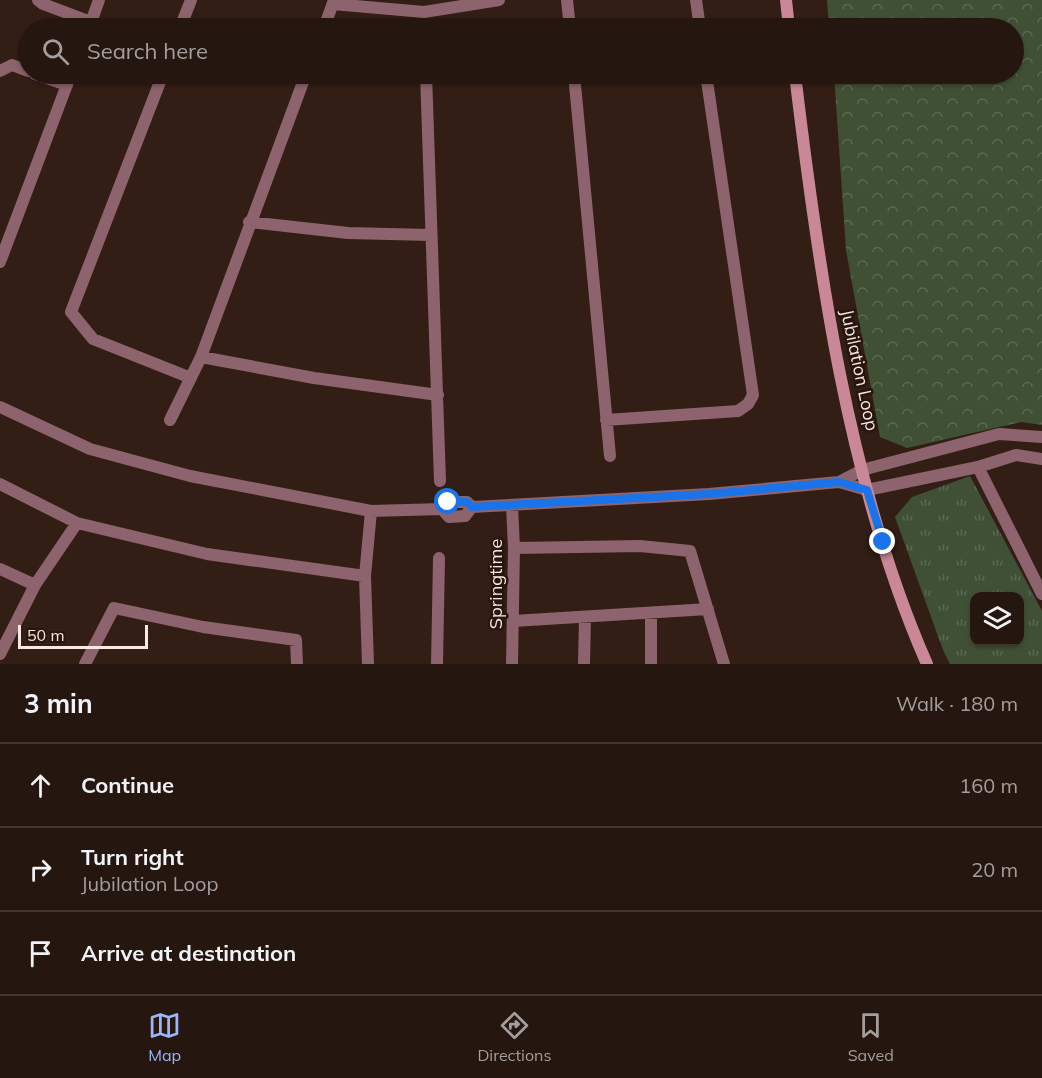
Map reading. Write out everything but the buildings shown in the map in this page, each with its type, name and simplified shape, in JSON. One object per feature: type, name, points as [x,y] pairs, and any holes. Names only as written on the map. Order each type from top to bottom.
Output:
[{"type":"main road","points":[[786,0],[788,18]]},
{"type":"main road","name":"Jubilation Loop","points":[[796,84],[809,190],[825,291],[862,470],[912,630],[927,664]]},
{"type":"street","points":[[38,0],[74,18]]},
{"type":"street","points":[[93,18],[99,0]]},
{"type":"street","points":[[184,18],[191,0]]},
{"type":"street","points":[[328,18],[334,2],[424,12],[499,0]]},
{"type":"street","points":[[567,0],[569,18]]},
{"type":"street","points":[[696,0],[699,18]]},
{"type":"street","points":[[424,12],[424,18]]},
{"type":"street","points":[[0,71],[12,65],[18,67]]},
{"type":"street","points":[[2,253],[67,84]]},
{"type":"street","points":[[159,84],[71,312],[93,339],[192,378]]},
{"type":"street","points":[[170,420],[201,357],[249,222],[302,84]]},
{"type":"street","points":[[426,84],[440,481]]},
{"type":"street","points":[[575,84],[610,456]]},
{"type":"street","points":[[606,420],[738,411],[748,404],[753,395],[707,84]]},
{"type":"street","points":[[249,222],[348,233],[431,235]]},
{"type":"street","points":[[201,357],[314,378],[438,395]]},
{"type":"street","points":[[0,407],[101,452],[190,476],[371,511],[441,510],[448,502],[467,502],[472,507],[512,505],[709,494],[839,482],[867,490],[978,467],[1016,455],[1042,459]]},
{"type":"street","points":[[839,482],[862,470],[999,434],[1042,436]]},
{"type":"street","points":[[978,467],[1042,594]]},
{"type":"street","points":[[0,484],[77,523],[207,554],[365,576]]},
{"type":"street","name":"Springtime","points":[[512,505],[514,548],[512,664]]},
{"type":"street","points":[[368,664],[365,576],[371,511]]},
{"type":"street","points":[[0,654],[35,585],[77,523]]},
{"type":"street","points":[[514,548],[579,549],[640,546],[690,551],[724,664]]},
{"type":"street","points":[[437,664],[439,558]]},
{"type":"street","points":[[0,568],[35,585]]},
{"type":"street","points":[[85,664],[114,609],[203,627],[296,640],[297,664]]},
{"type":"street","points":[[513,621],[708,609]]},
{"type":"street","points":[[651,613],[651,664]]},
{"type":"street","points":[[584,664],[585,617]]},
{"type":"green space","points":[[827,0],[1042,0],[1042,425],[1021,422],[907,448],[880,437],[846,250],[835,84],[1024,84],[1024,18],[828,18]]},
{"type":"green space","points":[[970,476],[1042,611],[1042,664],[950,664],[895,517],[912,497]]},
{"type":"route","points":[[448,502],[467,502],[472,507],[709,494],[839,482],[867,490],[883,542]]}]
